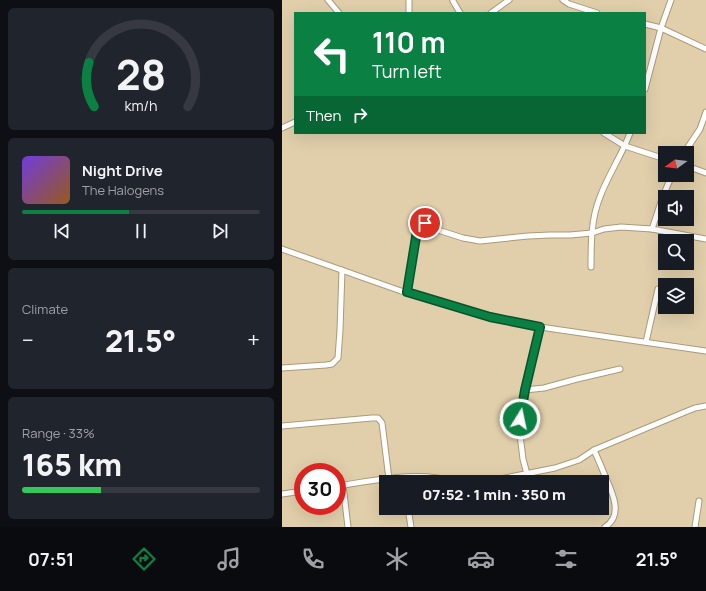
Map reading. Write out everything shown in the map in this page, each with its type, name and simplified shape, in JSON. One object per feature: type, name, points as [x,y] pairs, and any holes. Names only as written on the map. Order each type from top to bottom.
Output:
[{"type":"street","points":[[328,0],[338,12]]},
{"type":"street","points":[[409,0],[409,12]]},
{"type":"street","points":[[492,12],[509,0]]},
{"type":"street","points":[[564,0],[569,4],[594,12]]},
{"type":"street","points":[[646,86],[661,28],[671,0]]},
{"type":"street","points":[[453,1],[459,12]]},
{"type":"street","points":[[646,24],[661,28],[706,49]]},
{"type":"street","points":[[689,146],[700,129],[706,112]]},
{"type":"street","points":[[282,128],[294,122]]},
{"type":"street","points":[[606,134],[625,146],[658,157]]},
{"type":"street","points":[[591,267],[594,216],[600,197],[630,134]]},
{"type":"street","points":[[694,169],[706,173]]},
{"type":"street","points":[[652,228],[669,182]]},
{"type":"street","points":[[407,292],[417,231],[425,223],[438,230],[463,238],[480,241],[528,236],[592,233],[604,229],[621,227],[652,228],[706,239]]},
{"type":"street","points":[[282,249],[407,292],[490,317],[540,327],[706,351]]},
{"type":"street","points":[[282,368],[326,366],[332,364],[338,358],[342,270]]},
{"type":"street","points":[[646,342],[658,289]]},
{"type":"street","points":[[527,474],[523,459],[520,419],[525,390],[540,327]]},
{"type":"street","points":[[525,390],[544,388],[620,369]]},
{"type":"street","points":[[522,475],[555,468],[579,460],[594,450],[695,408],[706,406]]},
{"type":"street","points":[[282,426],[378,418],[382,423],[389,475]]},
{"type":"street","points":[[594,450],[615,503],[613,519],[611,523],[605,527]]},
{"type":"street","points":[[346,485],[379,480]]},
{"type":"street","points":[[282,494],[294,492]]},
{"type":"street","points":[[695,527],[699,501]]},
{"type":"street","points":[[346,510],[348,527]]},
{"type":"street","points":[[409,515],[411,527]]},
{"type":"route","points":[[425,223],[417,231],[407,292],[490,317],[540,327],[525,390],[520,419]]}]
